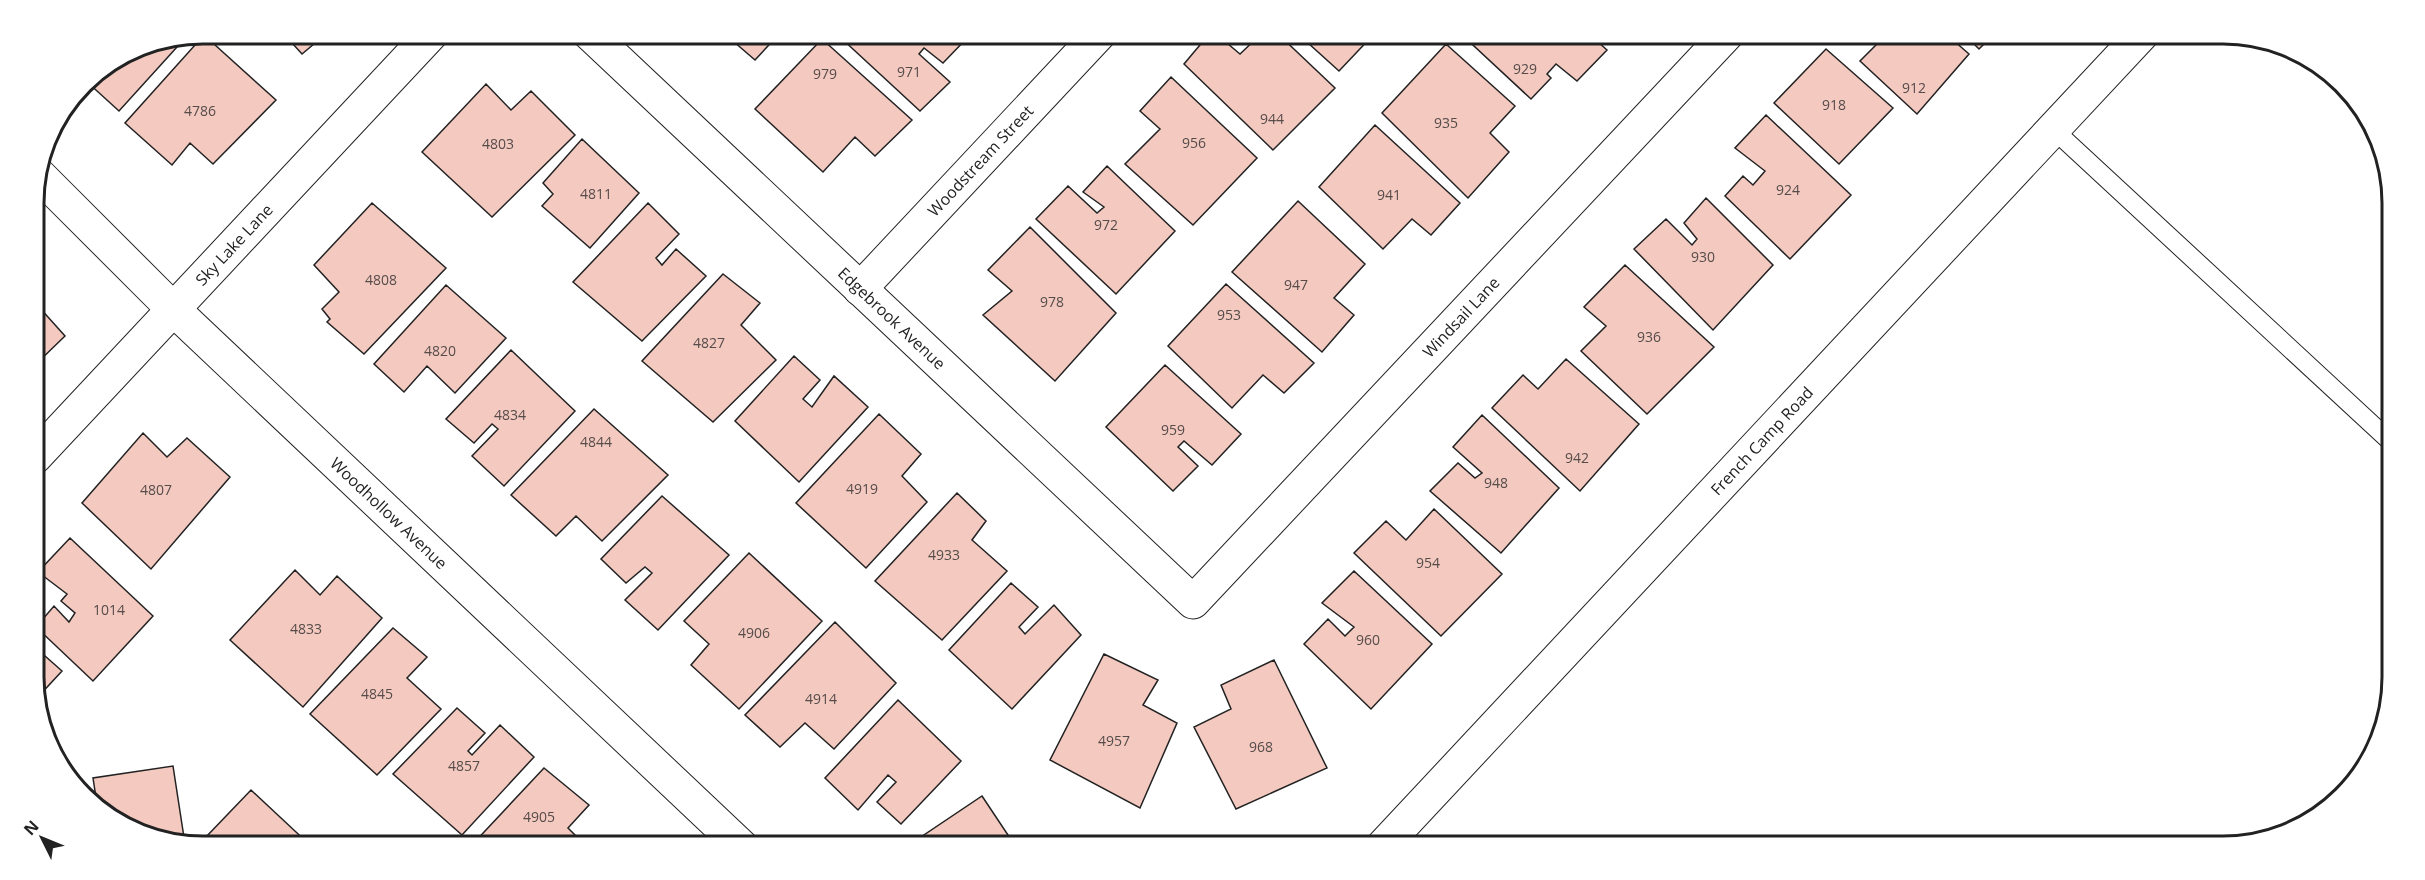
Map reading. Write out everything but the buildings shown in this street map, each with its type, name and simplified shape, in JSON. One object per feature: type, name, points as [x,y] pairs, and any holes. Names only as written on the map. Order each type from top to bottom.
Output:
[{"type":"street","name":"Sky Lake Lane","points":[[44,447],[422,44]]},
{"type":"street","name":"Edgebrook Avenue","points":[[601,44],[1194,602]]},
{"type":"street","name":"Woodstream Street","points":[[860,289],[1090,44]]},
{"type":"street","name":"Windsail Lane","points":[[1194,602],[1718,44]]},
{"type":"street","name":"French Camp Road","points":[[1392,836],[2133,44]]},
{"type":"street","name":"Woodhollow Avenue","points":[[45,181],[172,308],[730,836]]},
{"type":"lane","points":[[2053,129],[2382,434]]}]
